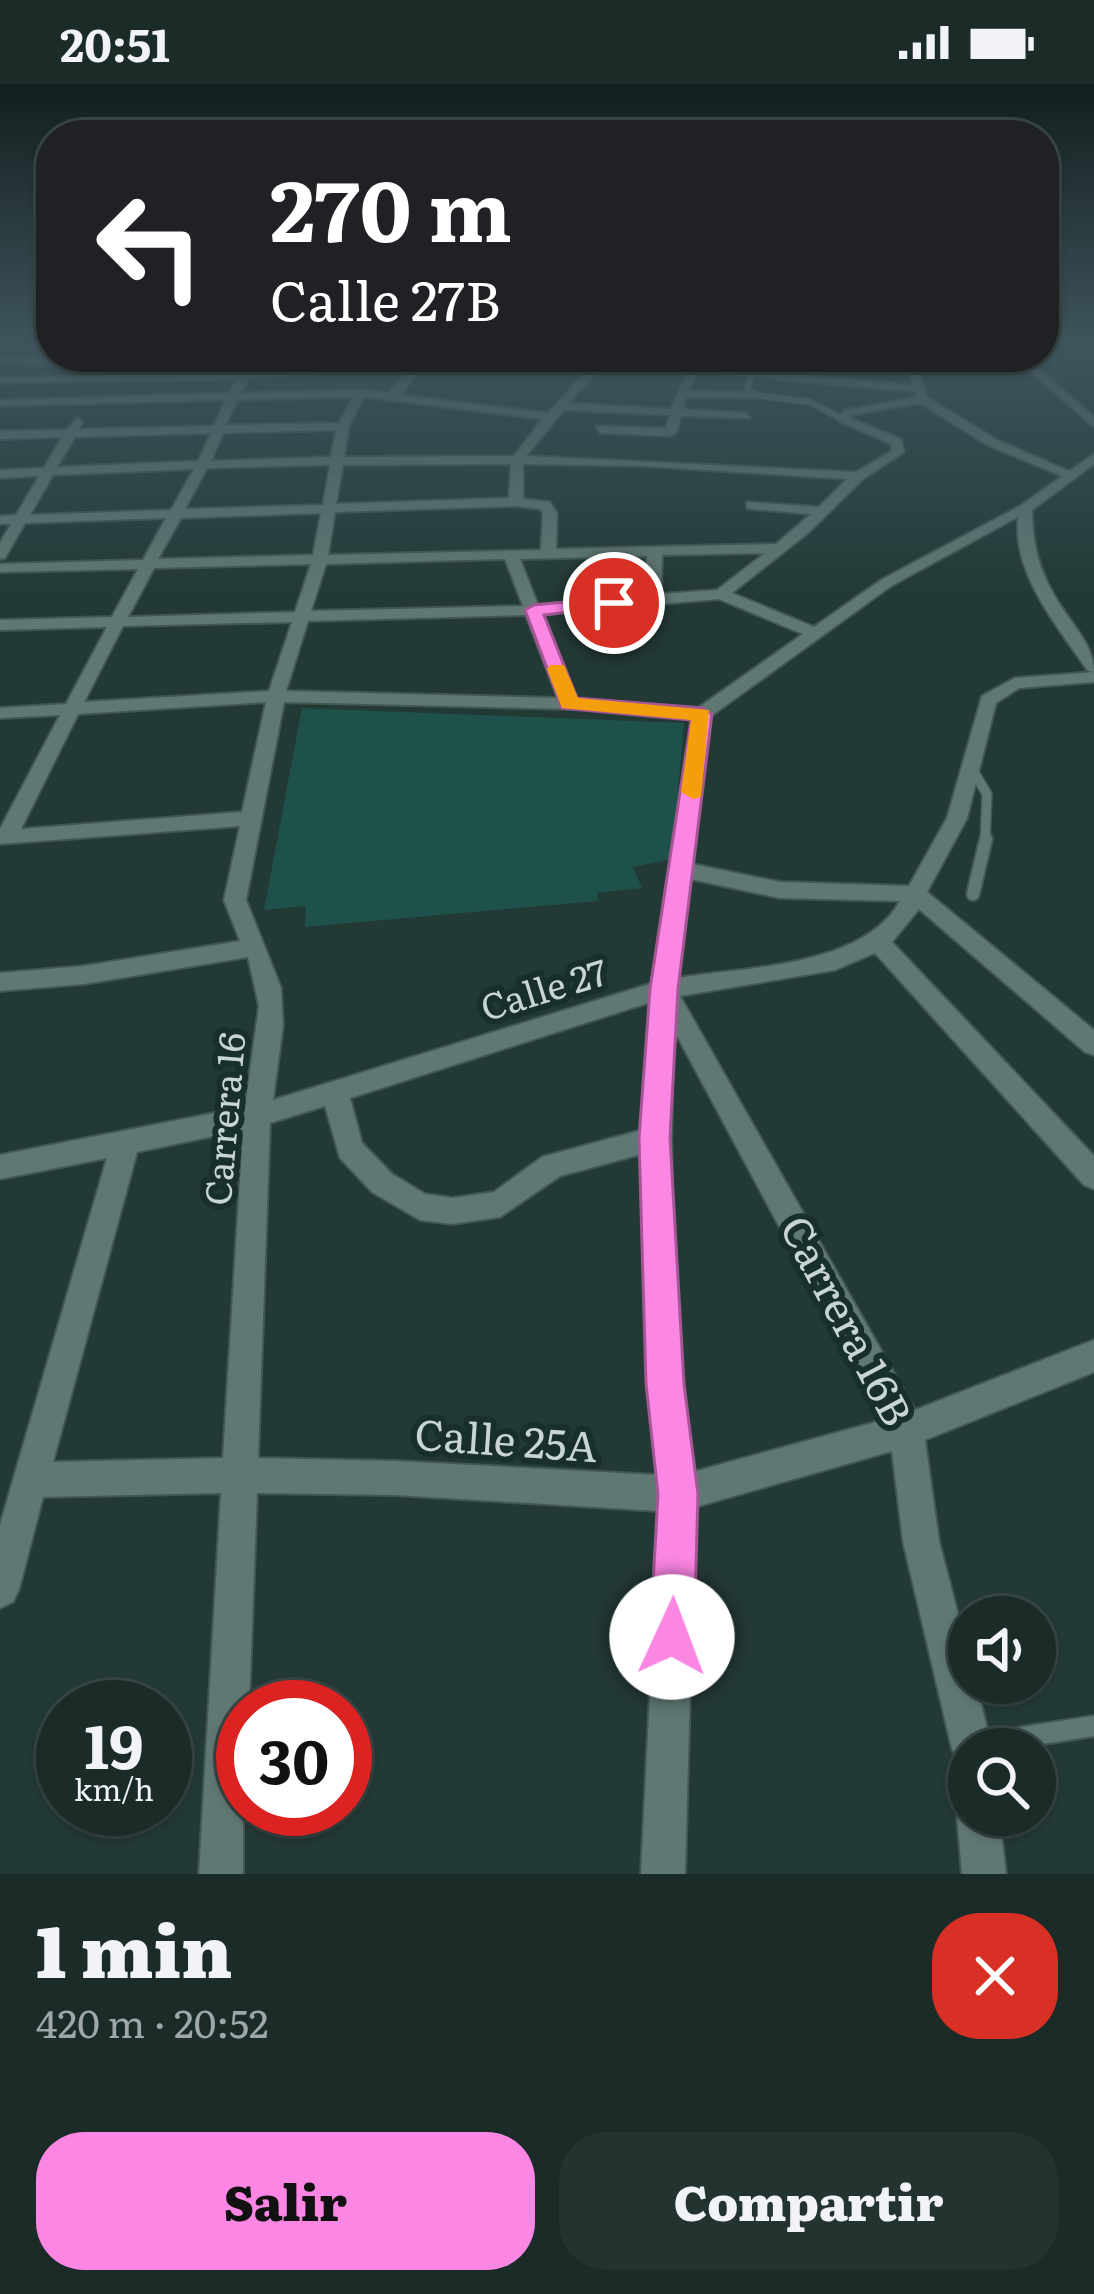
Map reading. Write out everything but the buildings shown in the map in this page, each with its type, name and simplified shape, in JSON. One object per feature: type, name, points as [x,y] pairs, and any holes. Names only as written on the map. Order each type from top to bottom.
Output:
[{"type":"street","points":[[0,555],[74,429]]},
{"type":"street","points":[[3,837],[219,429]]},
{"type":"street","points":[[0,435],[238,429]]},
{"type":"street","name":"Carrera 16","points":[[221,1874],[257,1116],[271,996],[265,968],[252,948],[235,900],[276,696],[320,560],[343,429]]},
{"type":"street","points":[[517,502],[517,462],[542,429]]},
{"type":"street","points":[[600,429],[672,429]]},
{"type":"street","points":[[721,594],[858,476],[898,452],[897,442],[866,429]]},
{"type":"street","points":[[974,429],[993,443],[1072,475]]},
{"type":"street","points":[[0,713],[173,707],[276,696],[569,704],[702,714],[886,583],[1025,508],[1094,458]]},
{"type":"street","points":[[0,474],[517,462],[698,463],[858,476]]},
{"type":"street","points":[[0,520],[517,502],[545,505],[550,513],[548,556]]},
{"type":"street","points":[[752,505],[821,511]]},
{"type":"street","points":[[1025,508],[1027,558],[1040,588],[1094,667]]},
{"type":"street","points":[[0,568],[776,548]]},
{"type":"street","points":[[653,599],[655,551]]},
{"type":"street","points":[[512,558],[569,704]]},
{"type":"street","points":[[0,625],[534,610],[721,594],[817,634]]},
{"type":"street","points":[[1094,677],[1015,683],[998,689],[988,700],[957,818],[903,917],[878,942],[1094,1176]]},
{"type":"street","points":[[663,1874],[678,1494],[665,1384],[655,1138],[664,989],[702,714]]},
{"type":"street","points":[[3,837],[252,818]]},
{"type":"street","points":[[683,870],[796,892],[915,894],[1094,1045]]},
{"type":"street","name":"Calle 27","points":[[0,1167],[257,1116],[664,989],[835,961],[878,942]]},
{"type":"street","points":[[0,982],[105,972],[252,948]]},
{"type":"street","name":"Carrera 16B","points":[[664,989],[907,1430],[922,1541],[967,1728]]},
{"type":"street","points":[[335,1093],[350,1150],[382,1184],[420,1207],[452,1211],[500,1204],[552,1166],[655,1138]]},
{"type":"street","points":[[0,1589],[126,1140]]},
{"type":"street","name":"Calle 25A","points":[[33,1480],[243,1475],[678,1494],[907,1430],[1094,1355]]},
{"type":"street","points":[[980,1836],[984,1874]]},
{"type":"lane","points":[[970,767],[986,783],[989,811],[973,894]]},
{"type":"lane","points":[[1056,1733],[1094,1726]]},
{"type":"green space","points":[[302,708],[684,723],[672,859],[633,867],[642,888],[597,893],[598,901],[305,927],[306,906],[264,910]]},
{"type":"slow traffic","points":[[557,669],[569,704],[702,714],[693,792]]},
{"type":"route","points":[[614,603],[534,610],[569,704],[702,714],[664,989],[655,1138],[665,1384],[678,1494],[672,1637]]}]
